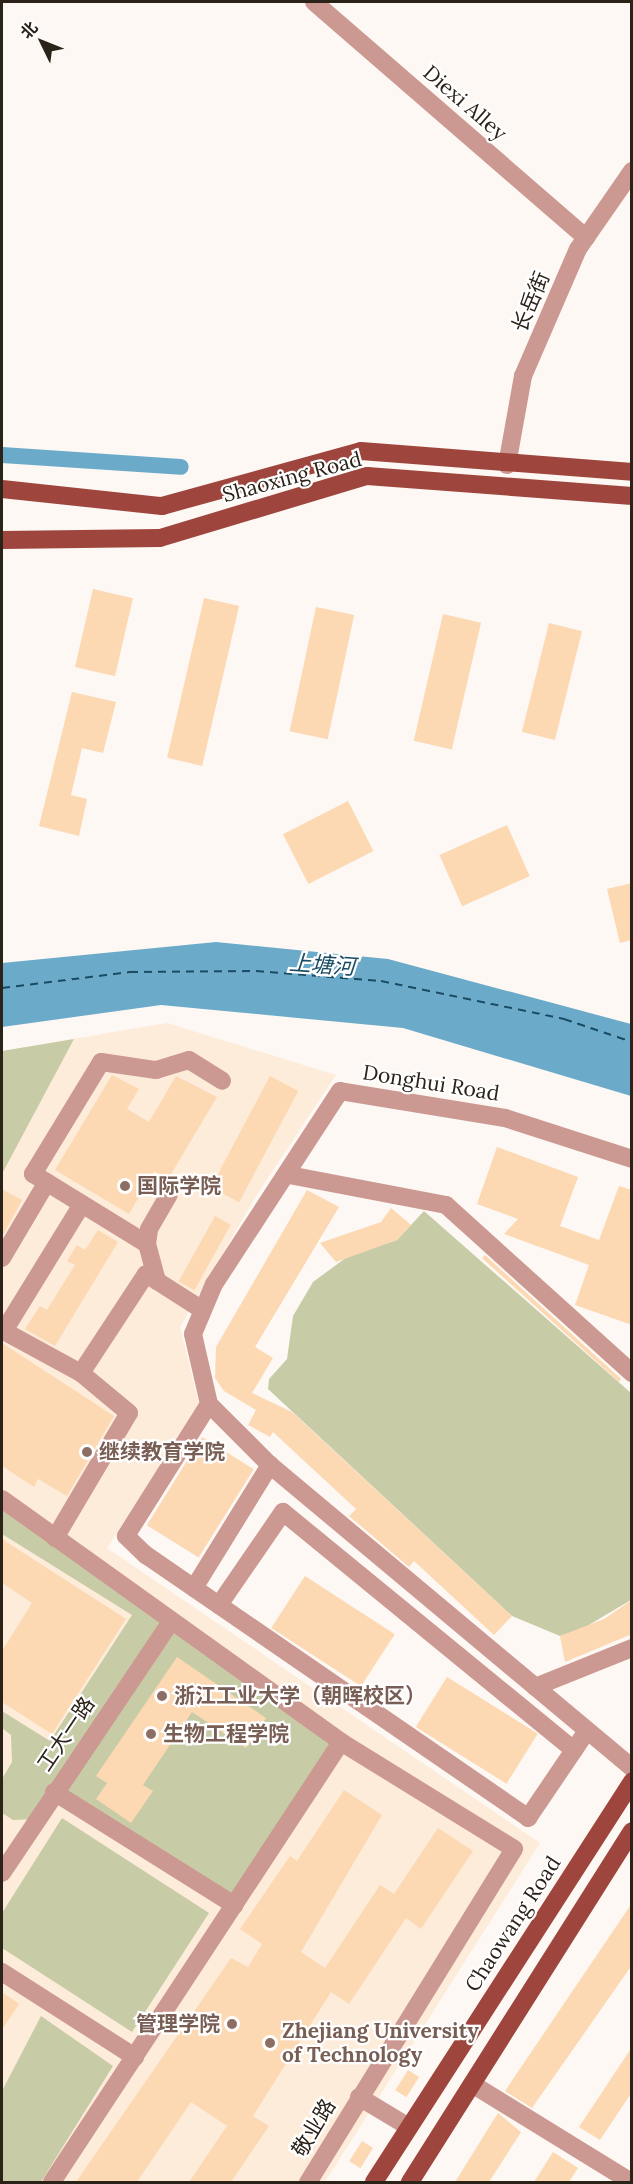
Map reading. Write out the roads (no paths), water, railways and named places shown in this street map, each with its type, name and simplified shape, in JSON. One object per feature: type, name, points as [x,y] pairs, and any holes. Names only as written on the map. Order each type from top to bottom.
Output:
[{"type":"main road","name":"Shaoxing Road","points":[[5,490],[162,506],[361,451],[507,465],[632,472]]},
{"type":"main road","name":"Shaoxing Road","points":[[5,540],[160,538],[367,477],[632,496]]},
{"type":"main road","name":"Chaowang Road","points":[[374,2182],[632,1781]]},
{"type":"main road","points":[[410,2182],[632,1831]]},
{"type":"street","name":"Diexi Alley","points":[[314,2],[586,238]]},
{"type":"street","name":"长岳街","points":[[507,465],[523,376],[586,238],[632,171]]},
{"type":"street","points":[[147,1244],[33,1174],[101,1062],[156,1070],[189,1060],[222,1081]]},
{"type":"street","name":"Donghui Road","points":[[209,1404],[194,1334],[201,1309],[214,1284],[289,1175],[340,1090],[505,1118],[632,1159]]},
{"type":"street","points":[[289,1175],[446,1205],[632,1373]]},
{"type":"street","points":[[2,1258],[46,1182]]},
{"type":"street","points":[[157,1281],[147,1244],[149,1229],[169,1195]]},
{"type":"street","points":[[55,1538],[129,1413],[81,1373],[3,1330],[81,1204]]},
{"type":"street","points":[[81,1373],[146,1274],[201,1309]]},
{"type":"street","points":[[587,1731],[528,1818],[194,1588],[126,1536],[209,1404],[270,1465],[632,1768]]},
{"type":"street","points":[[194,1588],[270,1465]]},
{"type":"street","points":[[2,1499],[170,1623],[341,1742],[52,2182]]},
{"type":"street","points":[[219,1605],[283,1512],[574,1750]]},
{"type":"street","name":"工大一路","points":[[2,1873],[54,1792],[170,1623]]},
{"type":"street","points":[[535,1687],[632,1648]]},
{"type":"street","name":"敬业路","points":[[308,2182],[514,1850],[341,1742]]},
{"type":"street","points":[[54,1792],[234,1905]]},
{"type":"street","points":[[2,1972],[135,2057]]},
{"type":"street","points":[[472,2084],[631,2182]]},
{"type":"street","points":[[359,2097],[409,2127]]},
{"type":"water","name":"上塘河","points":[[216,942],[388,959],[631,1024],[631,1096],[403,1028],[161,1005],[2,1027],[2,963]]},
{"type":"waterway","points":[[2,455],[181,467]]},
{"type":"place","name":"国际学院","points":[[125,1186]]},
{"type":"place","name":"继续教育学院","points":[[87,1452]]},
{"type":"place","name":"浙江工业大学（朝晖校区）","points":[[162,1696]]},
{"type":"place","name":"生物工程学院","points":[[151,1734]]},
{"type":"place","name":"管理学院","points":[[232,2024]]},
{"type":"place","name":"Zhejiang University of Technology","points":[[270,2043]]}]
